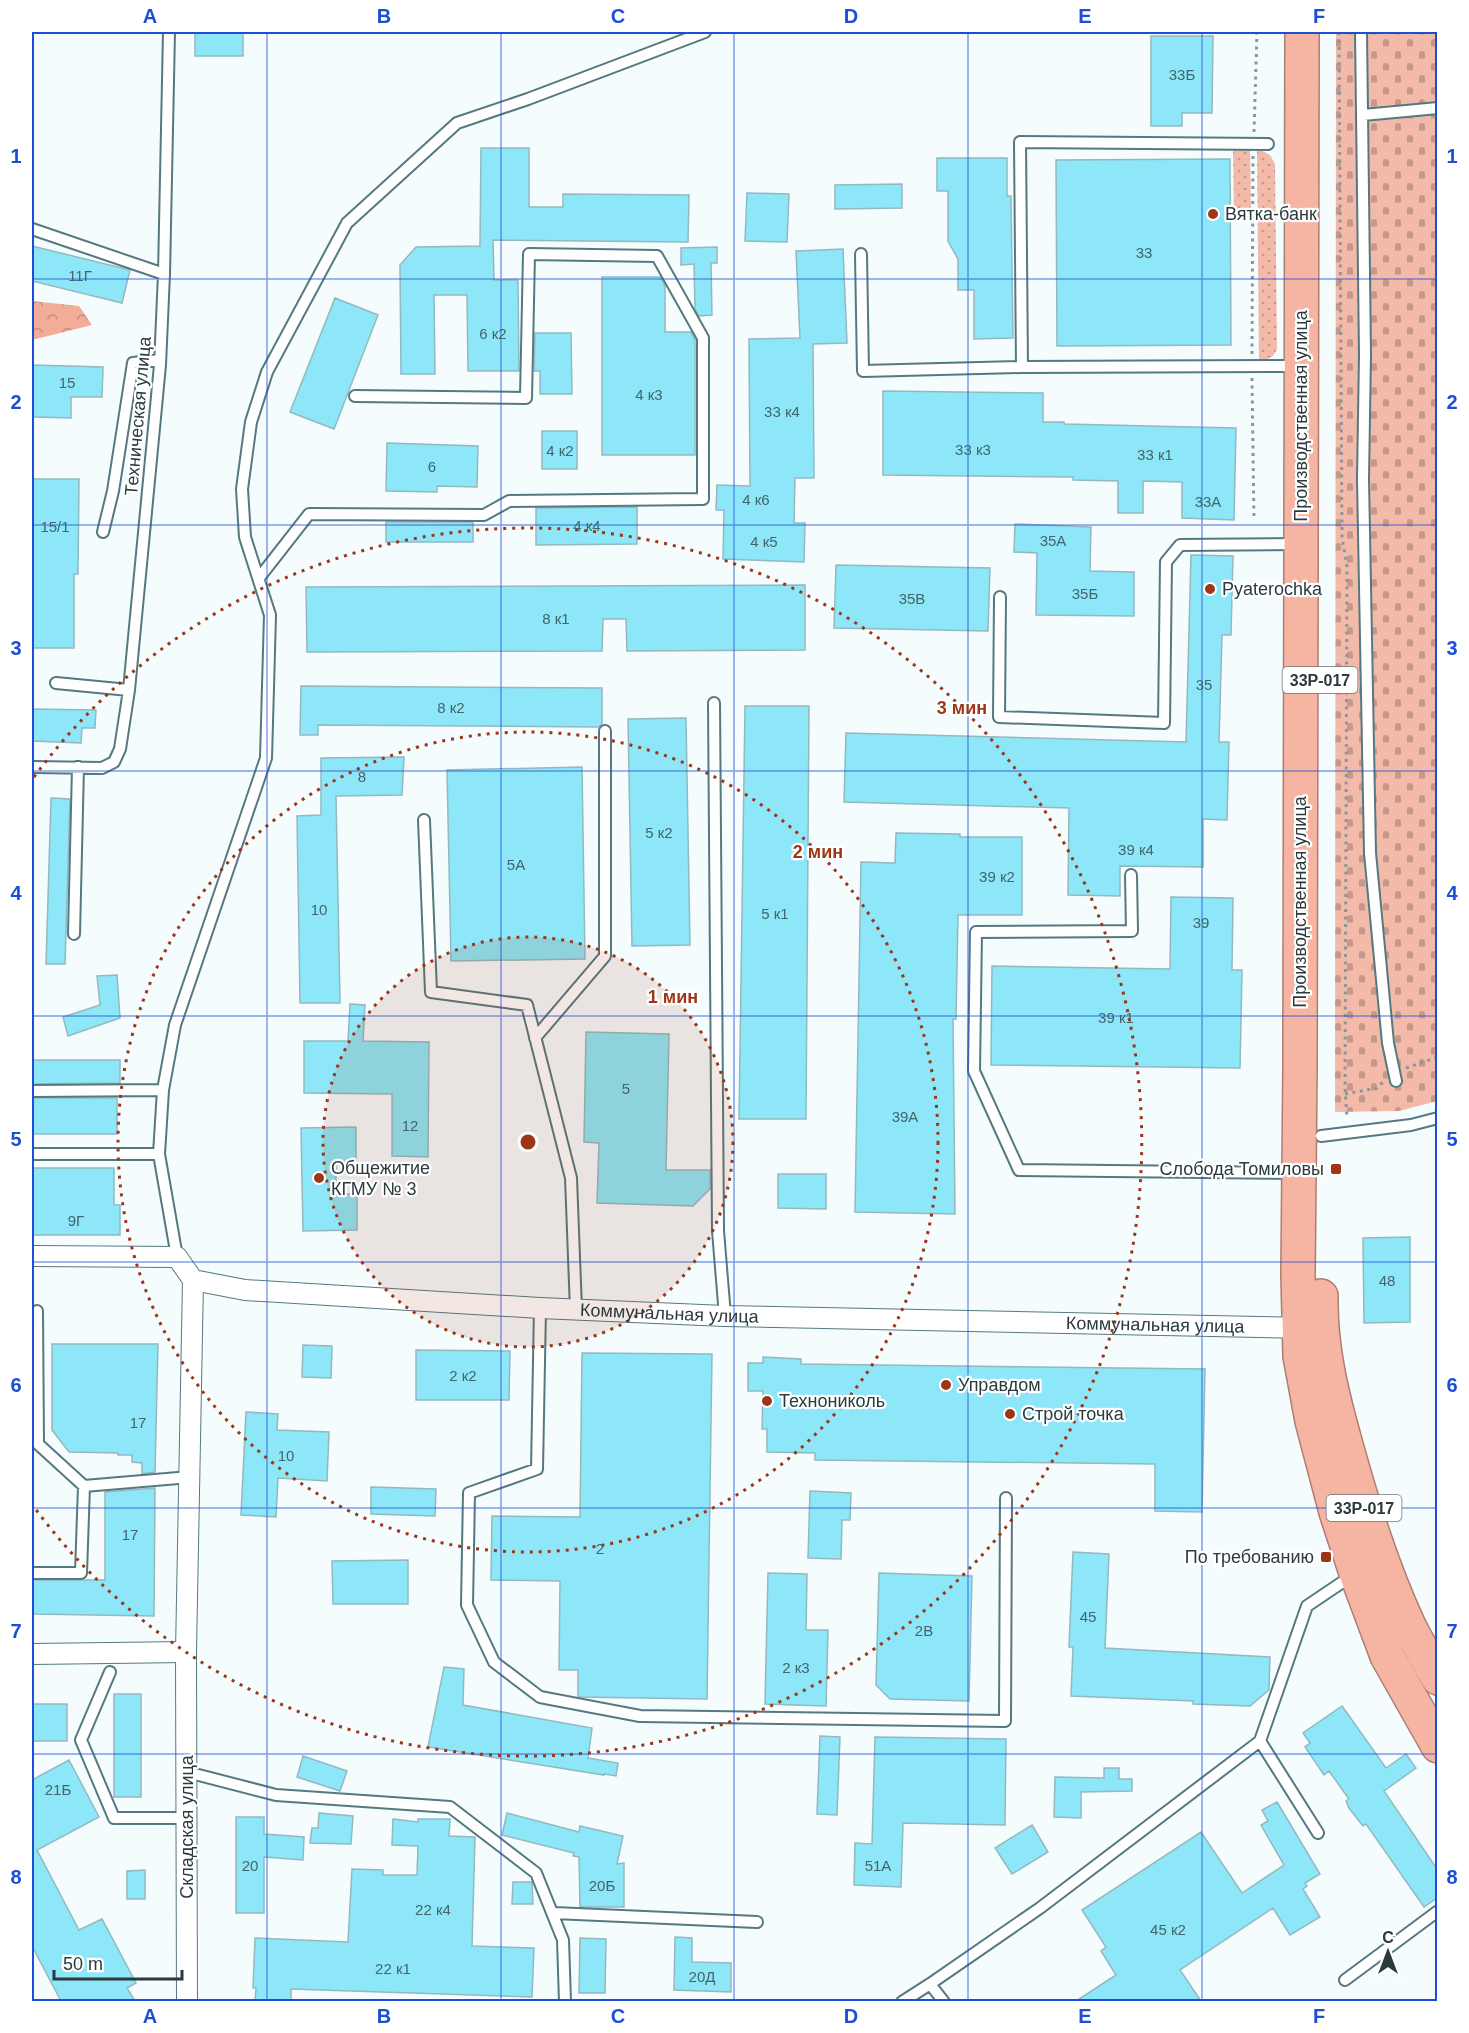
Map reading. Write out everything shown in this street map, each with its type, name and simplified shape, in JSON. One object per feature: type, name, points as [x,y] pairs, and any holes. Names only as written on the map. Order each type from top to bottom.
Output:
[{"type":"highway","name":"Производственная улица","points":[[1302,32],[1299,1173],[1310,1328],[1381,1559],[1409,1627],[1437,1678]]},
{"type":"highway","name":"Производственная улица","points":[[1321,32],[1334,1134],[1310,1328],[1300,1356],[1312,1421],[1336,1512],[1356,1573],[1387,1656],[1437,1746]]},
{"type":"street","points":[[32,1256],[177,1257],[194,1280]]},
{"type":"street","name":"Коммунальная улица","points":[[194,1280],[245,1290],[576,1310],[725,1316],[1310,1328]]},
{"type":"street","name":"Складская улица","points":[[187,2001],[186,1652],[194,1280]]},
{"type":"street","points":[[32,1653],[186,1652]]},
{"type":"lane","name":"Техническая улица","points":[[78,767],[102,768],[114,762],[120,748],[129,690],[160,360],[169,32]]},
{"type":"lane","points":[[177,1257],[159,1154],[163,1090],[175,1025],[266,758],[270,615],[245,537],[242,489],[251,422],[267,372],[347,223],[457,123],[528,99],[705,32]]},
{"type":"lane","points":[[1361,32],[1365,354],[1363,479],[1370,854],[1388,1043],[1396,1081]]},
{"type":"lane","points":[[1363,115],[1437,108]]},
{"type":"lane","points":[[1022,367],[1020,142],[1268,144]]},
{"type":"lane","points":[[32,229],[164,274]]},
{"type":"lane","points":[[861,254],[863,371],[1022,367],[1302,366]]},
{"type":"lane","points":[[259,578],[309,514],[484,515],[509,501],[703,498],[703,338],[657,256],[529,255],[526,398],[355,396]]},
{"type":"lane","points":[[103,532],[133,363],[160,360]]},
{"type":"lane","points":[[1000,597],[999,717],[1164,723],[1166,562],[1180,545],[1301,544]]},
{"type":"lane","points":[[56,683],[129,690]]},
{"type":"lane","points":[[714,703],[718,1231],[725,1316]]},
{"type":"lane","points":[[535,1038],[605,956],[605,731]]},
{"type":"lane","points":[[32,767],[78,767],[74,934]]},
{"type":"lane","points":[[424,820],[431,992],[527,1005],[571,1178],[576,1310]]},
{"type":"lane","points":[[1131,875],[1132,931],[976,932],[974,1071],[1019,1170],[1299,1173]]},
{"type":"lane","points":[[32,1091],[163,1090]]},
{"type":"lane","points":[[1334,1134],[1411,1125],[1437,1118]]},
{"type":"lane","points":[[32,1154],[159,1154]]},
{"type":"lane","points":[[540,1308],[537,1469],[469,1493],[467,1605],[494,1662],[540,1697],[640,1716],[1005,1721],[1006,1498]]},
{"type":"lane","points":[[37,1311],[38,1444],[84,1486],[190,1477]]},
{"type":"lane","points":[[32,1573],[81,1573],[84,1486]]},
{"type":"lane","points":[[902,2001],[1040,1908],[1260,1741],[1307,1606],[1356,1573]]},
{"type":"lane","points":[[110,1672],[81,1740],[114,1818],[187,1818]]},
{"type":"lane","points":[[1260,1741],[1318,1833]]},
{"type":"lane","points":[[187,1772],[276,1795],[450,1807],[536,1873],[563,1940],[565,2001]]},
{"type":"lane","points":[[1345,1980],[1437,1911]]},
{"type":"lane","points":[[554,1913],[757,1922]]},
{"type":"lane","points":[[930,1984],[945,2001]]},
{"type":"path","points":[[1254,520],[1253,144],[1257,32]]},
{"type":"path","points":[[1334,1134],[1345,1087],[1347,566],[1342,538],[1339,32]]},
{"type":"green space","points":[[1336,32],[1437,32],[1437,1101],[1399,1111],[1335,1112]]},
{"type":"green space","points":[[1233,147],[1250,147],[1251,214],[1234,215]]},
{"type":"green space","points":[[1257,148],[1270,155],[1275,164],[1277,349],[1273,356],[1259,363]]},
{"type":"green space","points":[[32,301],[79,306],[92,325],[32,340]]},
{"type":"building","points":[[195,32],[243,32],[243,56],[195,56]]},
{"type":"building","points":[[1151,36],[1213,36],[1212,113],[1182,113],[1182,126],[1151,126]]},
{"type":"building","points":[[481,148],[529,148],[529,207],[563,207],[563,194],[689,195],[688,242],[493,240],[494,280],[518,280],[519,371],[468,371],[467,295],[434,295],[435,374],[401,374],[400,265],[416,247],[480,246]]},
{"type":"building","points":[[937,158],[1007,158],[1007,196],[1011,196],[1013,338],[974,339],[974,290],[958,290],[958,259],[948,241],[948,191],[937,191]]},
{"type":"building","points":[[1230,159],[1231,345],[1057,346],[1056,160]]},
{"type":"building","points":[[902,184],[902,208],[835,209],[835,185]]},
{"type":"building","points":[[747,193],[789,194],[787,242],[745,241]]},
{"type":"building","points":[[32,246],[130,270],[122,303],[32,281]]},
{"type":"building","points":[[717,247],[717,263],[711,263],[712,315],[699,316],[695,309],[694,264],[681,265],[681,248]]},
{"type":"building","points":[[843,249],[847,343],[813,344],[814,478],[795,478],[794,523],[805,523],[804,562],[723,559],[724,510],[716,510],[717,485],[750,486],[749,339],[800,338],[796,251]]},
{"type":"building","points":[[602,277],[660,277],[665,286],[665,332],[691,332],[695,340],[695,455],[602,455]]},
{"type":"building","points":[[335,298],[378,315],[334,429],[290,412]]},
{"type":"building","points":[[535,333],[571,333],[572,394],[540,394],[540,371],[534,371]]},
{"type":"building","points":[[32,365],[103,367],[102,397],[71,397],[71,418],[32,417]]},
{"type":"building","points":[[883,391],[1043,393],[1043,422],[1236,428],[1234,520],[1182,518],[1182,482],[1143,481],[1143,513],[1118,513],[1118,481],[1073,480],[1073,477],[883,475]]},
{"type":"building","points":[[542,431],[577,431],[577,469],[542,469]]},
{"type":"building","points":[[387,443],[478,446],[477,487],[437,486],[437,492],[386,491]]},
{"type":"building","points":[[32,479],[79,479],[78,574],[74,574],[74,648],[32,648]]},
{"type":"building","points":[[637,507],[637,544],[536,545],[536,508]]},
{"type":"building","points":[[386,522],[473,522],[473,542],[386,542]]},
{"type":"building","points":[[1015,524],[1091,527],[1090,571],[1134,572],[1134,616],[1036,615],[1037,553],[1014,552]]},
{"type":"building","points":[[1191,555],[1233,556],[1231,635],[1222,635],[1219,742],[1229,742],[1227,820],[1203,819],[1203,867],[1120,866],[1120,896],[1068,895],[1069,808],[844,802],[846,733],[1186,742]]},
{"type":"building","points":[[836,565],[990,568],[988,631],[834,628]]},
{"type":"building","points":[[805,585],[805,650],[627,651],[626,619],[603,619],[602,651],[307,652],[306,587]]},
{"type":"building","points":[[301,686],[602,688],[602,724],[598,727],[318,725],[318,735],[300,735]]},
{"type":"building","points":[[745,706],[809,706],[806,1119],[739,1119]]},
{"type":"building","points":[[32,709],[96,710],[95,728],[82,728],[81,743],[32,741]]},
{"type":"building","points":[[686,718],[690,945],[632,946],[628,719]]},
{"type":"building","points":[[404,757],[402,795],[336,796],[340,1003],[300,1003],[297,816],[321,815],[321,758]]},
{"type":"building","points":[[582,767],[585,959],[451,961],[447,770]]},
{"type":"building","points":[[51,798],[70,799],[65,964],[46,964]]},
{"type":"building","points":[[896,833],[960,834],[960,837],[1022,837],[1022,915],[958,915],[956,1019],[953,1019],[955,1214],[855,1212],[861,862],[895,863]]},
{"type":"building","points":[[1171,897],[1233,898],[1232,970],[1242,970],[1240,1068],[991,1065],[992,966],[1170,969]]},
{"type":"building","points":[[117,975],[120,1018],[68,1036],[63,1017],[100,1005],[97,976]]},
{"type":"building","points":[[350,1004],[365,1005],[363,1041],[429,1042],[428,1157],[392,1156],[392,1094],[304,1093],[304,1041],[348,1041]]},
{"type":"building","points":[[586,1032],[669,1034],[666,1170],[710,1170],[710,1189],[693,1206],[597,1203],[599,1143],[584,1142]]},
{"type":"building","points":[[32,1060],[120,1060],[120,1083],[32,1084]]},
{"type":"building","points":[[32,1098],[117,1098],[117,1134],[32,1134]]},
{"type":"building","name":"Общежитие КГМУ № 3","points":[[356,1127],[356,1162],[336,1162],[336,1194],[357,1194],[357,1230],[303,1231],[301,1128]]},
{"type":"building","points":[[32,1168],[114,1168],[114,1205],[120,1205],[120,1235],[32,1235]]},
{"type":"building","points":[[778,1174],[826,1174],[826,1209],[778,1208]]},
{"type":"building","points":[[1410,1237],[1410,1322],[1364,1323],[1363,1238]]},
{"type":"building","points":[[52,1344],[158,1344],[155,1472],[142,1474],[142,1463],[132,1462],[132,1455],[69,1452],[52,1430]]},
{"type":"building","points":[[303,1345],[332,1346],[331,1378],[302,1377]]},
{"type":"building","points":[[416,1350],[510,1351],[509,1400],[416,1400]]},
{"type":"building","points":[[582,1353],[712,1354],[707,1699],[578,1697],[578,1670],[559,1670],[560,1581],[491,1580],[492,1516],[580,1517]]},
{"type":"building","name":"Строй точка","points":[[763,1357],[801,1359],[801,1364],[1205,1369],[1202,1512],[1155,1511],[1155,1464],[815,1460],[815,1453],[767,1452],[767,1429],[762,1429],[763,1391],[748,1391],[748,1363],[763,1363]]},
{"type":"building","points":[[246,1412],[278,1414],[277,1430],[329,1432],[327,1481],[278,1478],[276,1517],[241,1515]]},
{"type":"building","points":[[371,1487],[436,1489],[435,1516],[371,1514]]},
{"type":"building","points":[[155,1488],[154,1616],[32,1614],[32,1580],[105,1580],[105,1492]]},
{"type":"building","points":[[810,1491],[851,1493],[850,1520],[842,1520],[841,1559],[808,1558]]},
{"type":"building","points":[[1073,1552],[1109,1554],[1105,1648],[1270,1657],[1269,1690],[1250,1706],[1193,1704],[1193,1701],[1071,1696],[1073,1647],[1069,1647]]},
{"type":"building","points":[[408,1560],[408,1604],[333,1604],[332,1561]]},
{"type":"building","points":[[768,1573],[807,1574],[806,1630],[828,1630],[826,1706],[765,1704]]},
{"type":"building","points":[[879,1573],[972,1576],[969,1701],[890,1699],[876,1685]]},
{"type":"building","points":[[444,1667],[464,1669],[463,1705],[592,1728],[588,1758],[618,1763],[616,1776],[428,1747]]},
{"type":"building","points":[[114,1694],[141,1694],[141,1797],[114,1797]]},
{"type":"building","points":[[32,1704],[67,1704],[67,1741],[32,1741]]},
{"type":"building","points":[[1342,1706],[1386,1768],[1406,1754],[1416,1768],[1384,1791],[1437,1869],[1437,1898],[1424,1907],[1366,1824],[1363,1826],[1349,1808],[1346,1801],[1349,1799],[1329,1771],[1324,1775],[1305,1747],[1310,1743],[1303,1733]]},
{"type":"building","points":[[820,1736],[840,1737],[837,1815],[817,1814]]},
{"type":"building","points":[[875,1737],[1006,1739],[1005,1825],[903,1823],[901,1887],[854,1885],[855,1843],[872,1844]]},
{"type":"building","points":[[303,1756],[347,1771],[340,1791],[297,1777]]},
{"type":"building","points":[[69,1760],[99,1817],[37,1850],[79,1930],[102,1919],[136,1983],[127,1988],[135,2001],[61,2001],[32,1946],[32,1780]]},
{"type":"building","points":[[1104,1768],[1119,1768],[1119,1779],[1132,1779],[1132,1791],[1081,1792],[1081,1818],[1054,1817],[1055,1777],[1104,1778]]},
{"type":"building","points":[[1277,1802],[1320,1874],[1305,1883],[1307,1886],[1303,1889],[1320,1917],[1290,1935],[1273,1908],[1180,1970],[1201,2001],[1076,2001],[1116,1975],[1101,1951],[1106,1947],[1082,1910],[1201,1832],[1242,1893],[1284,1865],[1261,1825],[1268,1821],[1262,1810]]},
{"type":"building","points":[[319,1813],[353,1816],[351,1844],[310,1843],[312,1828],[318,1828]]},
{"type":"building","points":[[507,1813],[579,1832],[580,1826],[623,1836],[617,1864],[624,1863],[624,1907],[580,1907],[579,1857],[573,1856],[574,1853],[502,1835]]},
{"type":"building","points":[[236,1817],[264,1817],[264,1834],[304,1837],[303,1860],[264,1857],[264,1913],[236,1913]]},
{"type":"building","points":[[393,1819],[418,1822],[418,1819],[450,1819],[449,1836],[475,1837],[472,1946],[534,1948],[532,1997],[291,1989],[291,2001],[255,2001],[256,1988],[253,1988],[255,1938],[348,1942],[352,1869],[383,1870],[383,1875],[417,1875],[418,1846],[392,1845]]},
{"type":"building","points":[[1032,1825],[1048,1852],[1012,1874],[995,1848]]},
{"type":"building","points":[[145,1870],[145,1899],[127,1899],[127,1871]]},
{"type":"building","points":[[513,1882],[532,1882],[533,1904],[512,1904]]},
{"type":"building","points":[[675,1937],[692,1938],[692,1962],[731,1963],[731,1992],[674,1990]]},
{"type":"building","points":[[580,1938],[606,1939],[605,1993],[579,1993]]},
{"type":"place","name":"Вятка-банк","points":[[1213,214]]},
{"type":"place","name":"Pyaterochka","points":[[1210,589]]},
{"type":"place","name":"Слобода Томиловы","points":[[1336,1169]]},
{"type":"place","name":"Общежитие КГМУ № 3","points":[[319,1178]]},
{"type":"place","name":"Управдом","points":[[946,1385]]},
{"type":"place","name":"Технониколь","points":[[767,1401]]},
{"type":"place","name":"Строй точка","points":[[1010,1414]]},
{"type":"place","name":"По требованию","points":[[1326,1557]]}]
